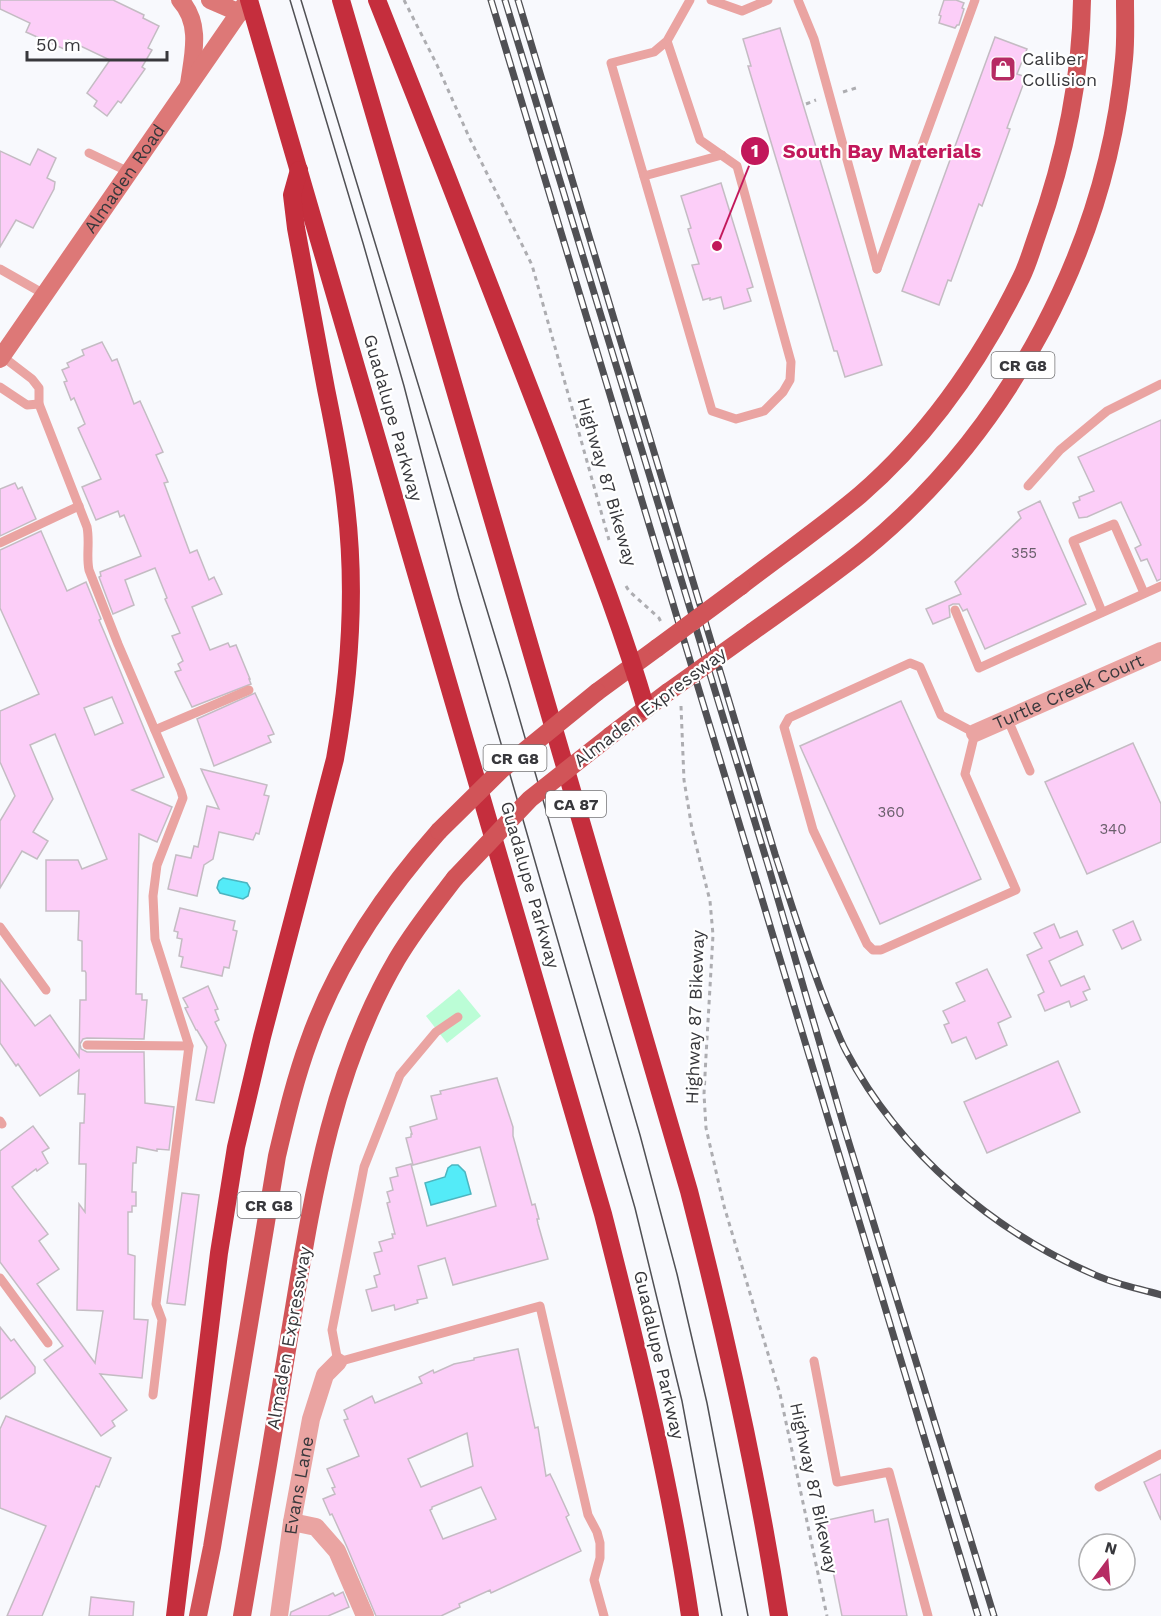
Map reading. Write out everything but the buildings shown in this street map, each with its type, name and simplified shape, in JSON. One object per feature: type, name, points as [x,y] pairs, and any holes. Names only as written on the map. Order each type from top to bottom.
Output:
[{"type":"highway","name":"CA 87","points":[[341,0],[692,1201],[742,1415],[779,1616]]},
{"type":"highway","points":[[377,0],[462,211],[633,665],[646,709]]},
{"type":"highway","name":"Guadalupe Parkway","points":[[246,4],[274,83],[603,1214],[629,1315],[659,1450],[690,1616]]},
{"type":"highway","points":[[175,1616],[219,1253],[236,1147],[262,1037],[327,794],[344,713],[349,658],[350,555],[346,506],[296,228],[292,195],[299,170]]},
{"type":"main road","name":"CR G8","points":[[198,1616],[216,1524],[277,1156],[290,1101],[309,1040],[335,979],[366,925],[392,887],[439,831],[501,770],[597,692],[741,586],[860,494],[913,442],[953,393],[988,340],[1022,276],[1050,201],[1067,132],[1081,37],[1082,0]]},
{"type":"main road","name":"Almaden Expressway","points":[[242,1616],[313,1195],[329,1123],[343,1080],[375,999],[420,922],[455,878],[530,799],[668,692],[866,548],[938,478],[975,435],[1011,384],[1038,338],[1081,244],[1098,192],[1110,143],[1125,58],[1125,0]]},
{"type":"street","points":[[180,0],[189,14],[195,34],[188,87]]},
{"type":"street","points":[[210,0],[246,4]]},
{"type":"street","name":"Almaden Road","points":[[1,357],[246,4]]},
{"type":"street","name":"Turtle Creek Court","points":[[975,734],[1161,651]]},
{"type":"street","name":"Evans Lane","points":[[279,1616],[292,1522],[311,1419],[326,1375],[338,1362]]},
{"type":"street","points":[[292,1522],[316,1527],[338,1551],[365,1616]]},
{"type":"lane","points":[[668,41],[700,140],[737,166],[791,362],[790,380],[776,402],[764,411],[736,418],[712,411],[611,63],[654,52],[668,41],[690,0]]},
{"type":"lane","points":[[711,0],[742,11],[768,0]]},
{"type":"lane","points":[[798,0],[814,39],[877,269],[975,0]]},
{"type":"lane","points":[[89,153],[129,172]]},
{"type":"lane","points":[[644,176],[722,155]]},
{"type":"lane","points":[[0,268],[44,294]]},
{"type":"lane","points":[[1,357],[32,379],[39,388],[39,404],[87,527],[89,570],[183,798],[157,866],[153,896],[155,939],[189,1046],[156,1304],[162,1320],[153,1395]]},
{"type":"lane","points":[[1028,486],[1060,450],[1107,411],[1161,384]]},
{"type":"lane","points":[[0,387],[27,405],[39,404]]},
{"type":"lane","points":[[0,543],[79,506]]},
{"type":"lane","points":[[1102,612],[1072,541],[1114,524],[1144,593]]},
{"type":"lane","points":[[955,610],[979,668],[1161,586]]},
{"type":"lane","points":[[910,663],[920,667],[941,715],[975,734],[965,774],[1016,890],[881,950],[873,950],[867,944],[813,830],[784,727],[789,718],[910,663]]},
{"type":"lane","points":[[155,730],[249,690]]},
{"type":"lane","points":[[1008,720],[1030,771]]},
{"type":"lane","points":[[0,927],[46,990]]},
{"type":"lane","points":[[458,1017],[436,1032],[400,1075],[364,1167],[332,1330],[338,1362],[540,1306],[588,1515],[600,1543],[600,1558],[594,1580],[604,1616]]},
{"type":"lane","points":[[87,1045],[189,1046]]},
{"type":"lane","points":[[0,1278],[48,1342]]},
{"type":"lane","points":[[0,1296],[9,1290]]},
{"type":"lane","points":[[814,1360],[837,1482],[889,1472],[928,1616]]},
{"type":"lane","points":[[1099,1487],[1161,1454]]},
{"type":"path","name":"Highway 87 Bikeway","points":[[404,0],[532,265],[610,542]]},
{"type":"path","points":[[842,93],[856,88]]},
{"type":"path","points":[[806,104],[821,99]]},
{"type":"path","name":"Highway 87 Bikeway","points":[[623,582],[629,591],[659,618],[666,632]]},
{"type":"path","name":"Highway 87 Bikeway","points":[[681,706],[684,780],[692,829],[710,901],[713,935],[706,1056],[706,1128],[724,1206],[780,1394],[827,1616]]},
{"type":"green space","points":[[459,989],[481,1016],[447,1043],[426,1016]]},
{"type":"water","points":[[223,878],[247,883],[250,888],[248,896],[243,899],[220,893],[217,888],[219,881]]},
{"type":"water","points":[[458,1165],[465,1172],[471,1194],[431,1205],[425,1183],[445,1177],[448,1168]]},
{"type":"tram line","points":[[290,0],[404,386],[459,598],[635,1208],[682,1401],[722,1616]]},
{"type":"tram line","points":[[301,0],[508,679],[640,1135],[677,1274],[707,1403],[748,1616]]},
{"type":"railway","points":[[491,0],[978,1616]]},
{"type":"railway","points":[[505,0],[768,865],[845,1130],[994,1616]]},
{"type":"railway","points":[[518,0],[775,854],[814,971],[843,1046],[868,1088],[922,1156],[987,1213],[1061,1259],[1107,1280],[1161,1295]]},
{"type":"place","name":"Caliber Collision","points":[[1003,69]]},
{"type":"place","name":"South Bay Materials","points":[[717,246]]}]
